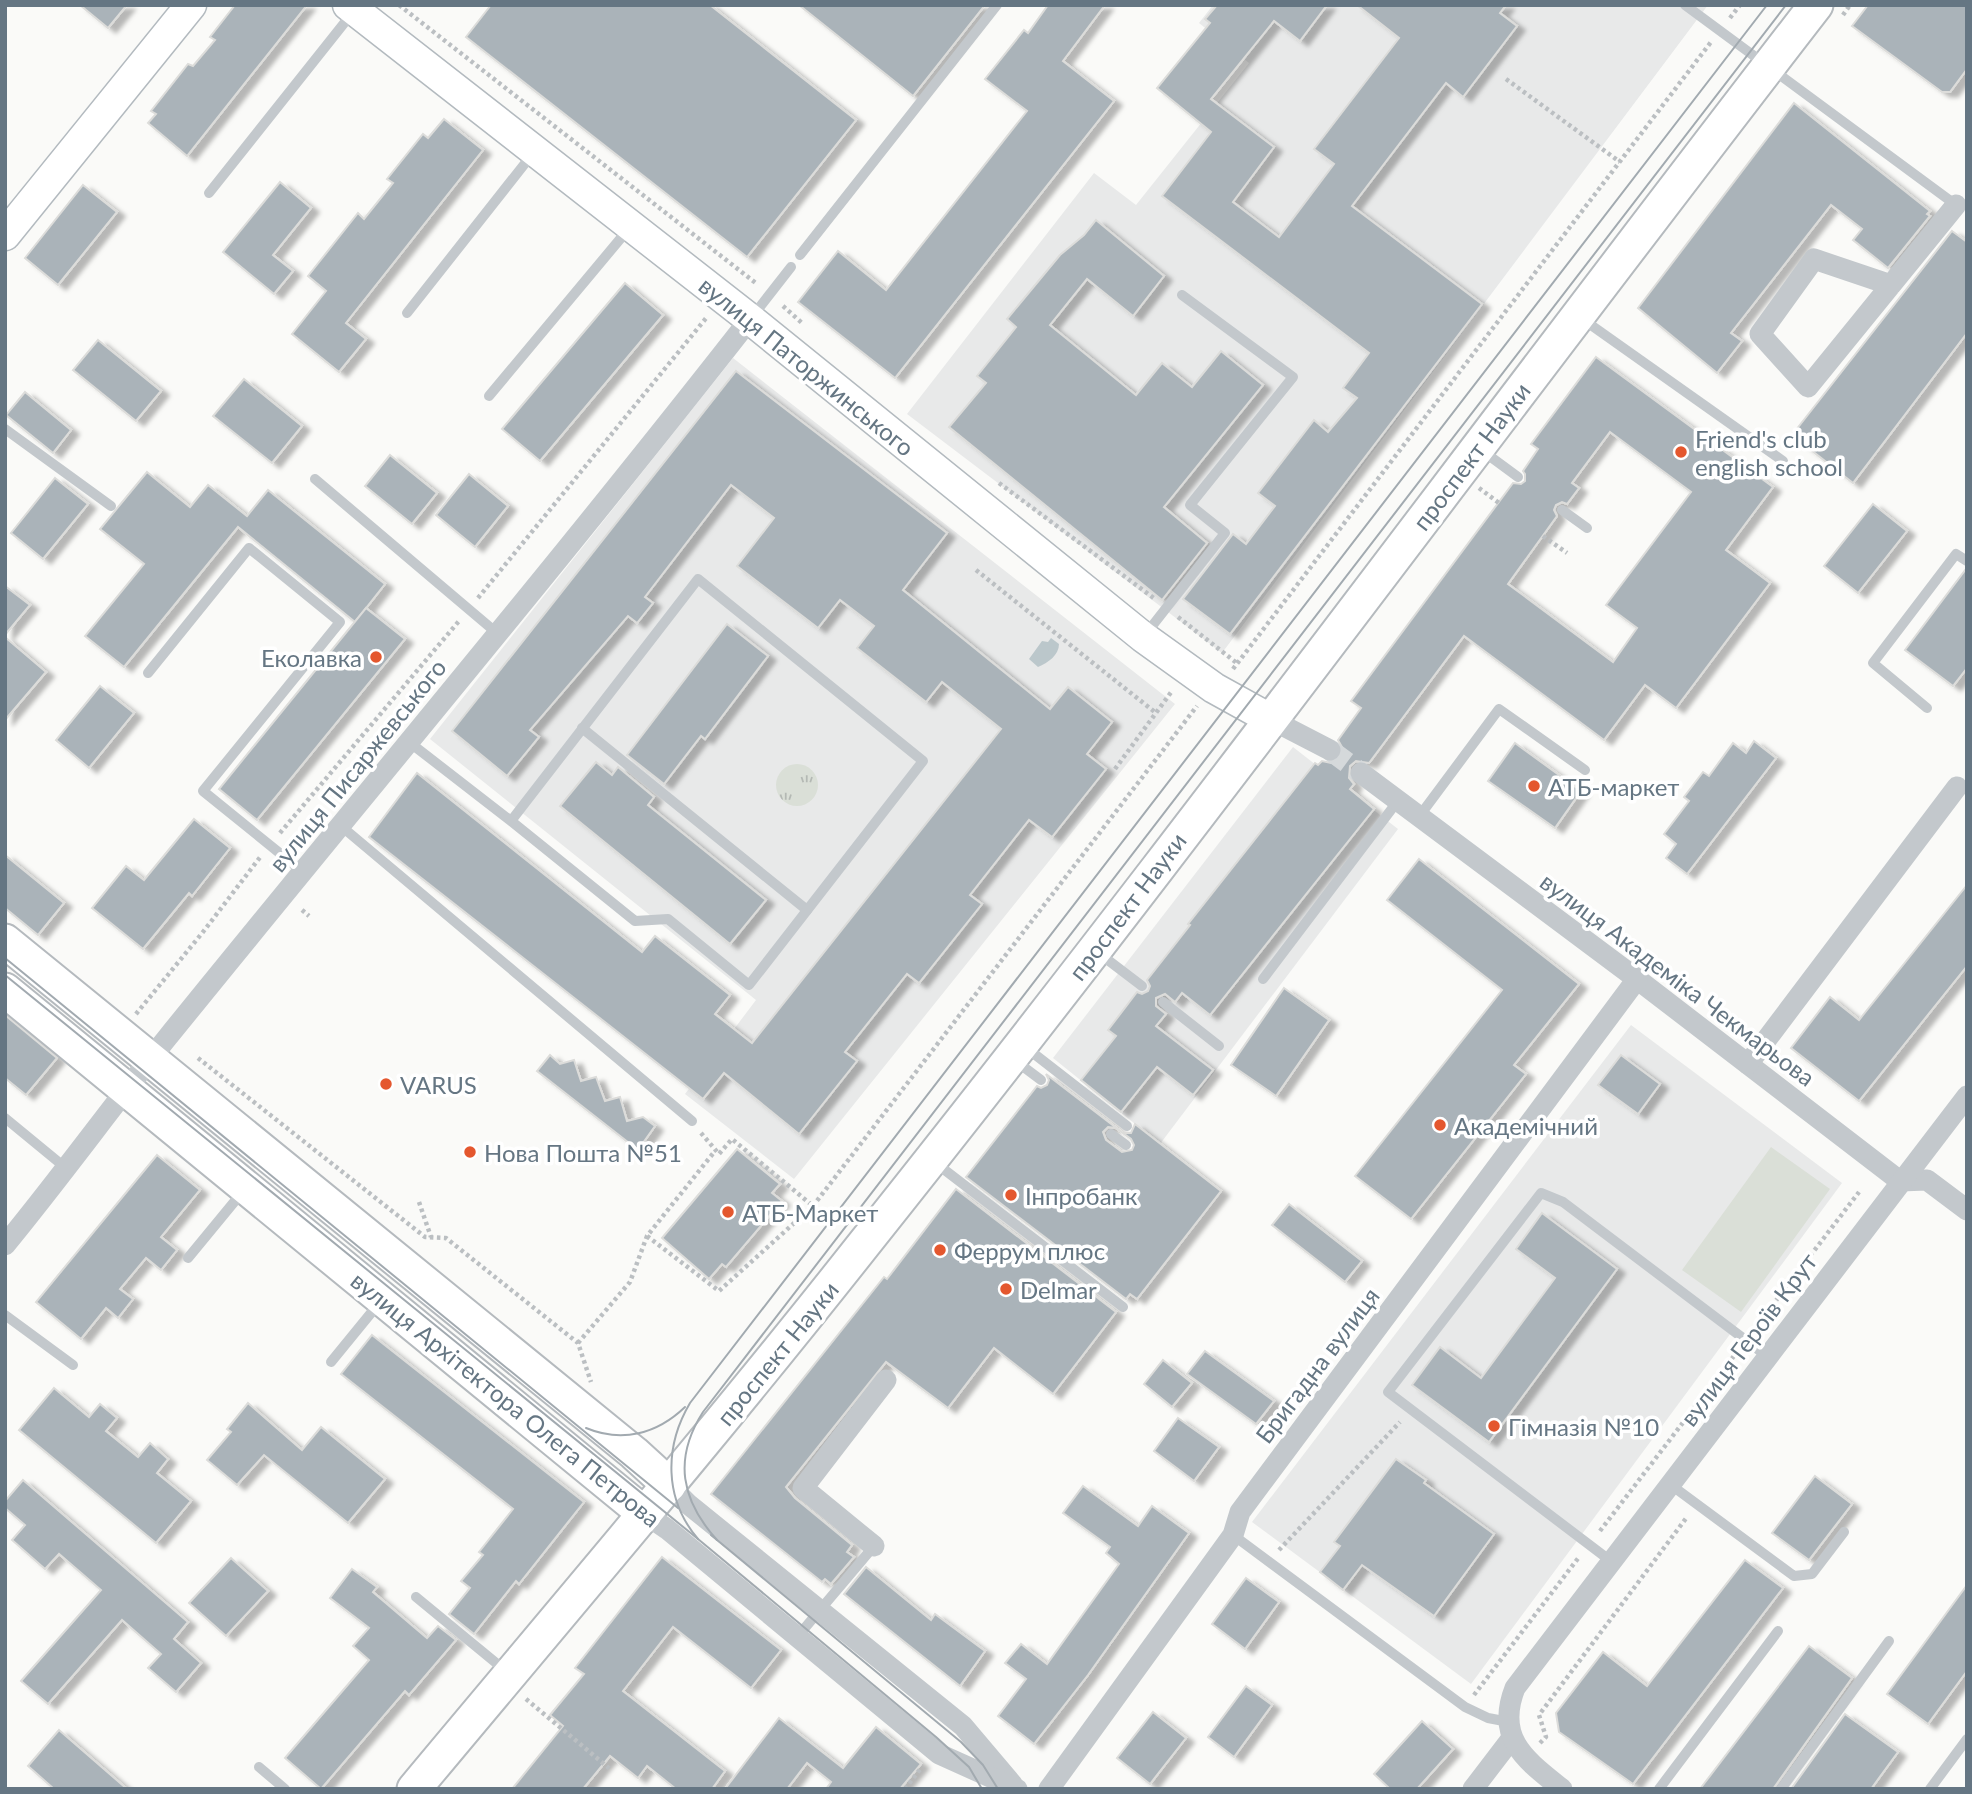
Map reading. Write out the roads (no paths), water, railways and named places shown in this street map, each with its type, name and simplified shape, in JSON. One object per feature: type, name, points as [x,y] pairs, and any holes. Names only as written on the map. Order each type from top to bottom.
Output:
[{"type":"main road","name":"проспект Науки","points":[[414,1789],[669,1485],[1016,1051],[1816,5]]},
{"type":"main road","name":"вулиця Архітектора Олега Петрова","points":[[5,941],[634,1453],[669,1485]]},
{"type":"main road","name":"вулиця Архітектора Олега Петрова","points":[[5,990],[645,1514]]},
{"type":"street","points":[[5,235],[191,5]]},
{"type":"street","name":"вулиця Паторжинського","points":[[351,8],[750,319],[1209,692],[1270,719]]},
{"type":"street","points":[[1891,285],[1814,259],[1760,334],[1808,387],[1891,285],[1955,205]]},
{"type":"street","name":"вулиця Писаржевського","points":[[5,1244],[67,1170],[150,1060],[498,634],[750,319]]},
{"type":"street","points":[[1270,719],[1330,750]]},
{"type":"street","name":"вулиця Академіка Чекмарьова","points":[[1362,773],[1900,1181]]},
{"type":"street","points":[[1748,1064],[1957,787]]},
{"type":"street","name":"Бригадна вулиця","points":[[1049,1789],[1233,1535],[1240,1511],[1637,979]]},
{"type":"street","name":"вулиця Героїв Крут","points":[[1473,1789],[1511,1730],[1509,1704],[1515,1688],[1967,1096]]},
{"type":"street","points":[[1900,1181],[1927,1180],[1967,1210]]},
{"type":"street","points":[[874,1546],[803,1488],[886,1380]]},
{"type":"street","points":[[669,1485],[688,1504],[963,1726],[1015,1787]]},
{"type":"street","name":"вулиця Архітектора Олега Петрова","points":[[645,1514],[667,1529],[939,1754],[1015,1787]]},
{"type":"street","points":[[1511,1730],[1526,1759],[1562,1789]]},
{"type":"lane","points":[[800,255],[997,5]]},
{"type":"lane","points":[[1685,5],[1955,205]]},
{"type":"lane","points":[[209,193],[351,8]]},
{"type":"lane","points":[[407,313],[536,150]]},
{"type":"lane","points":[[489,396],[631,226]]},
{"type":"lane","points":[[750,319],[791,267]]},
{"type":"lane","points":[[1143,637],[1225,534],[1190,505],[1293,377],[1182,295]]},
{"type":"lane","points":[[1579,316],[1783,461]]},
{"type":"lane","points":[[5,429],[111,506]]},
{"type":"lane","points":[[1478,447],[1518,477]]},
{"type":"lane","points":[[315,479],[498,634]]},
{"type":"lane","points":[[1562,510],[1587,528]]},
{"type":"lane","points":[[148,673],[249,548],[340,622],[203,790],[303,872]]},
{"type":"lane","points":[[1927,708],[1873,663],[1955,554],[1967,561]]},
{"type":"lane","points":[[409,743],[635,921],[668,919],[748,985],[923,761],[698,579],[511,821]]},
{"type":"lane","points":[[1418,818],[1499,709],[1585,770]]},
{"type":"lane","points":[[582,728],[807,910]]},
{"type":"lane","points":[[1263,979],[1397,802]]},
{"type":"lane","points":[[341,826],[692,1121]]},
{"type":"lane","points":[[1094,949],[1142,986]]},
{"type":"lane","points":[[1163,1002],[1219,1045]]},
{"type":"lane","points":[[1016,1051],[1041,1080]]},
{"type":"lane","points":[[1016,1051],[1127,1126]]},
{"type":"lane","points":[[5,1118],[67,1170]]},
{"type":"lane","points":[[1111,1134],[1126,1145]]},
{"type":"lane","points":[[931,1159],[1123,1307]]},
{"type":"lane","points":[[188,1258],[247,1188]]},
{"type":"lane","points":[[1612,1562],[1388,1392],[1541,1193],[1563,1202],[1768,1357]]},
{"type":"lane","points":[[331,1362],[382,1299]]},
{"type":"lane","points":[[5,1315],[72,1365]]},
{"type":"lane","points":[[1671,1485],[1794,1576],[1812,1574],[1844,1532]]},
{"type":"lane","points":[[1233,1535],[1465,1707],[1511,1730]]},
{"type":"lane","points":[[798,1636],[874,1546]]},
{"type":"lane","points":[[416,1597],[507,1678]]},
{"type":"lane","points":[[1659,1789],[1778,1631]]},
{"type":"lane","points":[[1781,1789],[1889,1641]]},
{"type":"lane","points":[[1930,1789],[1967,1739]]},
{"type":"lane","points":[[259,1767],[285,1789]]},
{"type":"tunnel","points":[[1330,750],[1361,773]]},
{"type":"tram line","points":[[698,1539],[679,1507],[672,1472],[676,1437],[690,1403],[1767,5]]},
{"type":"tram line","points":[[717,1540],[695,1510],[685,1479],[687,1446],[703,1412],[1786,5]]},
{"type":"tram line","points":[[5,958],[678,1508]]},
{"type":"tram line","points":[[5,975],[698,1539],[936,1737],[969,1767],[982,1789]]},
{"type":"tram line","points":[[586,1428],[613,1435],[638,1433],[663,1424],[685,1407]]},
{"type":"tram line","points":[[711,1535],[961,1742],[983,1765],[998,1789]]},
{"type":"place","name":"Friend's club english school","points":[[1681,452]]},
{"type":"place","name":"Еколавка","points":[[376,657]]},
{"type":"place","name":"АТБ-маркет","points":[[1534,786]]},
{"type":"place","name":"VARUS","points":[[386,1084]]},
{"type":"place","name":"Академічний","points":[[1440,1125]]},
{"type":"place","name":"Нова Пошта №51","points":[[470,1152]]},
{"type":"place","name":"Інпробанк","points":[[1011,1195]]},
{"type":"place","name":"АТБ-Маркет","points":[[728,1212]]},
{"type":"place","name":"Феррум плюс","points":[[940,1250]]},
{"type":"place","name":"Delmar","points":[[1006,1289]]},
{"type":"place","name":"Гімназія №10","points":[[1494,1426]]}]
